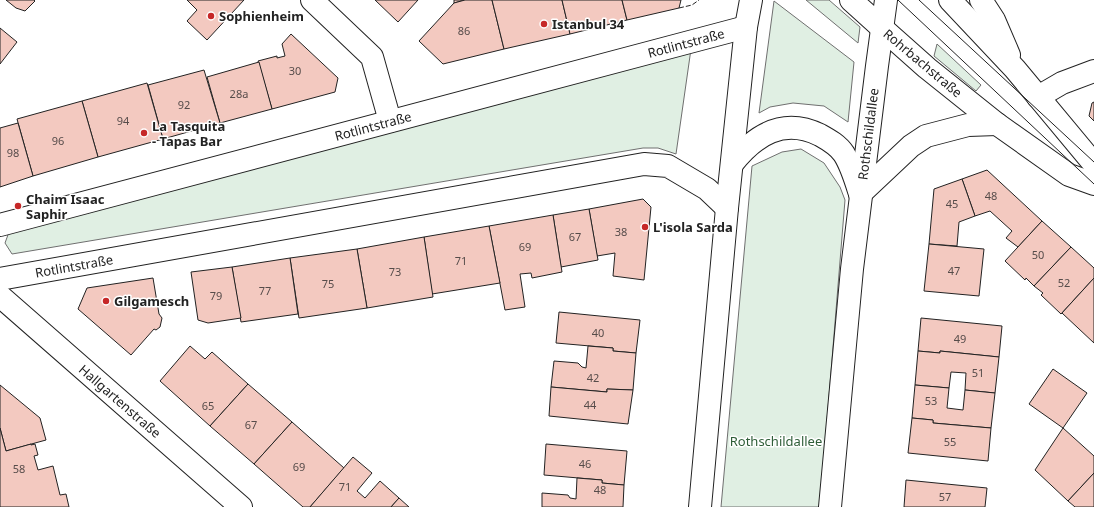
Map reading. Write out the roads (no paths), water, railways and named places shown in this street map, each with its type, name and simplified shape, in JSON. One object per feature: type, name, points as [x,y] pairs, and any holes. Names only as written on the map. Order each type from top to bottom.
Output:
[{"type":"street","points":[[312,0],[372,57],[390,122]]},
{"type":"street","points":[[700,507],[727,208],[750,0]]},
{"type":"street","name":"Rohrbachstraße","points":[[851,0],[927,68],[997,124],[1069,176],[1094,184]]},
{"type":"street","name":"Rothschildallee","points":[[830,507],[860,194],[886,0]]},
{"type":"street","points":[[950,0],[1015,68],[1094,164]]},
{"type":"street","points":[[981,0],[994,20],[1015,68]]},
{"type":"street","name":"Rotlintstraße","points":[[0,225],[746,27]]},
{"type":"street","points":[[1038,97],[1062,83],[1094,71]]},
{"type":"street","points":[[732,164],[753,142],[768,132],[789,127],[809,130],[831,141],[843,152],[852,169],[860,194],[911,146],[926,136],[968,125],[997,124]]},
{"type":"street","name":"Rotlintstraße","points":[[0,279],[644,164],[668,166],[707,189],[727,208]]},
{"type":"street","name":"Hallgartenstraße","points":[[0,296],[241,507]]},
{"type":"tram line","points":[[898,0],[1094,184]]},
{"type":"tram line","points":[[919,0],[1094,162]]},
{"type":"place","name":"Sophienheim","points":[[211,16]]},
{"type":"place","name":"Istanbul 34","points":[[544,24]]},
{"type":"place","name":"La Tasquita - Tapas Bar","points":[[144,133]]},
{"type":"place","name":"Chaim Isaac Saphir","points":[[18,206]]},
{"type":"place","name":"L'isola Sarda","points":[[645,227]]},
{"type":"place","name":"Gilgamesch","points":[[106,301]]}]
